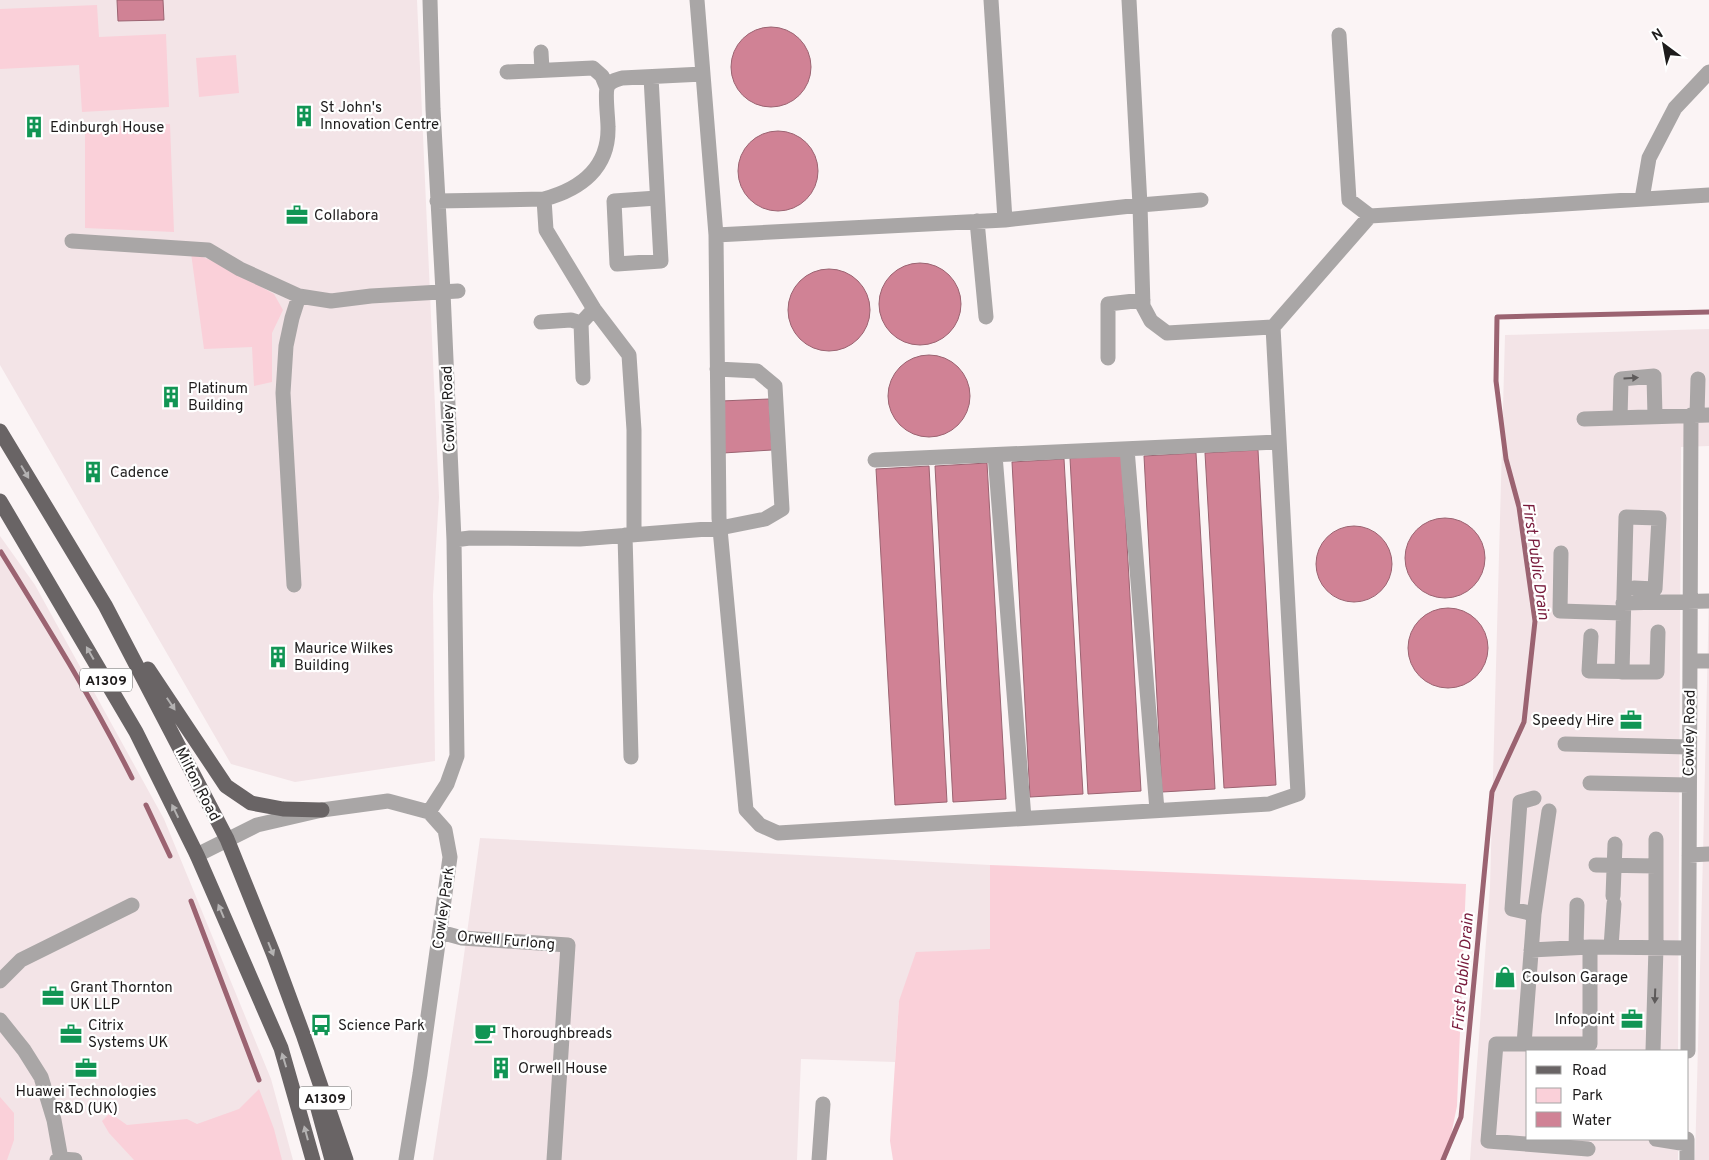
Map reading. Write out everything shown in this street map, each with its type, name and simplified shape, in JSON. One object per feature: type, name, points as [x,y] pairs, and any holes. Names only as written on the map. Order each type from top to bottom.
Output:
[{"type":"main road","name":"Milton Road","points":[[0,431],[106,605],[227,839],[273,953],[346,1160]]},
{"type":"main road","name":"A1309","points":[[0,501],[136,732],[197,855],[281,1048],[313,1160]]},
{"type":"main road","name":"A1309","points":[[106,605],[226,786],[251,803],[283,809],[322,810]]},
{"type":"main road","name":"A1309","points":[[304,1037],[317,1104],[332,1160]]},
{"type":"street","name":"Cowley Road","points":[[429,812],[447,784],[457,756],[450,292],[437,201],[430,0]]},
{"type":"street","points":[[697,0],[716,235],[720,528],[746,810],[760,825],[778,833],[1269,804],[1298,794],[1273,327],[1370,216]]},
{"type":"street","points":[[991,0],[1005,220]]},
{"type":"street","points":[[1129,0],[1140,205],[1143,306],[1151,321],[1167,333],[1273,327]]},
{"type":"street","points":[[1339,35],[1348,200],[1370,216],[1709,195]]},
{"type":"street","points":[[541,52],[542,70]]},
{"type":"street","points":[[437,201],[544,198],[557,195],[574,187],[590,176],[603,159],[608,131],[607,88],[602,76],[593,68],[507,72]]},
{"type":"street","points":[[1642,200],[1649,158],[1674,108],[1709,72]]},
{"type":"street","points":[[607,88],[612,81],[622,78],[703,74]]},
{"type":"street","points":[[651,77],[658,198],[661,261],[617,264],[614,201],[658,198]]},
{"type":"street","points":[[544,198],[546,230],[594,309],[630,354],[634,438],[630,535],[631,757]]},
{"type":"street","points":[[716,235],[1005,220],[1201,200]]},
{"type":"street","points":[[977,221],[986,317]]},
{"type":"street","points":[[72,241],[208,250],[240,269],[300,296],[331,301],[371,296],[450,292]]},
{"type":"street","points":[[294,585],[283,393],[286,346],[292,318],[300,296]]},
{"type":"street","points":[[1108,358],[1108,304],[1143,300]]},
{"type":"street","points":[[582,378],[581,324],[594,309]]},
{"type":"street","points":[[541,322],[571,320],[581,324]]},
{"type":"street","points":[[454,540],[470,538],[580,539],[720,528],[765,519],[782,509],[775,386],[757,371],[717,369]]},
{"type":"street","points":[[1620,418],[1621,379],[1654,376],[1654,416]]},
{"type":"street","name":"Cowley Road","points":[[1688,1050],[1690,661],[1699,415],[1698,379]]},
{"type":"street","points":[[1584,419],[1699,415]]},
{"type":"street","points":[[875,460],[1279,442]]},
{"type":"street","points":[[1127,449],[1157,810]]},
{"type":"street","points":[[995,455],[1024,818]]},
{"type":"street","points":[[1622,672],[1626,517],[1659,518],[1655,589],[1634,588]]},
{"type":"street","points":[[1561,554],[1560,611],[1709,602]]},
{"type":"street","points":[[1591,636],[1589,671],[1657,672],[1658,632]]},
{"type":"street","points":[[1690,661],[1709,661]]},
{"type":"street","points":[[1565,744],[1689,747]]},
{"type":"street","points":[[1590,783],[1689,785]]},
{"type":"street","points":[[1534,798],[1520,802],[1512,909],[1534,914]]},
{"type":"street","points":[[197,855],[257,825],[322,810],[388,801],[429,812]]},
{"type":"street","points":[[1524,1044],[1534,914],[1549,811]]},
{"type":"street","name":"Cowley Park","points":[[406,1160],[450,857],[445,830],[429,812]]},
{"type":"street","points":[[1653,1050],[1656,947],[1656,839]]},
{"type":"street","points":[[1611,947],[1615,844]]},
{"type":"street","points":[[1689,855],[1709,854]]},
{"type":"street","points":[[1596,864],[1656,866]]},
{"type":"street","points":[[0,981],[22,960],[55,936],[132,904]]},
{"type":"street","points":[[1578,905],[1590,1044],[1496,1044],[1488,1141],[1588,1149]]},
{"type":"street","name":"Orwell Furlong","points":[[440,932],[462,938],[568,945],[554,1160]]},
{"type":"street","points":[[1531,950],[1583,947],[1688,948]]},
{"type":"street","points":[[0,1020],[24,1050],[41,1077],[64,1160]]},
{"type":"street","points":[[819,1160],[823,1104]]},
{"type":"street","points":[[1672,1140],[1687,1141],[1687,1160]]},
{"type":"shaded area","points":[[0,0],[417,0],[439,497],[433,595],[435,761],[295,782],[231,764],[0,365]]},
{"type":"shaded area","points":[[1709,329],[1709,446],[1681,447],[1678,1050],[1526,1050],[1526,1140],[1678,1140],[1678,1160],[1470,1160],[1490,887],[1505,335]]},
{"type":"shaded area","points":[[0,536],[35,585],[164,819],[271,1079],[293,1160],[0,1160]]},
{"type":"shaded area","points":[[1709,596],[1709,1160],[1695,1160],[1703,855]]},
{"type":"shaded area","points":[[480,838],[990,865],[990,950],[899,1001],[895,1062],[801,1059],[797,1160],[433,1160]]},
{"type":"green space","points":[[97,5],[99,37],[166,34],[169,107],[82,112],[79,65],[0,69],[0,9]]},
{"type":"green space","points":[[236,55],[239,93],[199,97],[196,58]]},
{"type":"green space","points":[[170,124],[174,232],[85,228],[85,127]]},
{"type":"green space","points":[[191,253],[216,262],[274,294],[283,310],[272,333],[272,382],[254,386],[252,347],[204,349]]},
{"type":"green space","points":[[990,865],[1466,884],[1457,1106],[1446,1160],[893,1160],[890,1141],[899,1001],[916,952],[990,949]]},
{"type":"green space","points":[[259,1089],[274,1129],[282,1160],[134,1160],[109,1133],[102,1121],[110,1113],[127,1125],[187,1119],[197,1124],[239,1109]]},
{"type":"green space","points":[[0,1097],[14,1113],[14,1140],[7,1160],[0,1160]]},
{"type":"water","points":[[117,0],[163,0],[164,20],[118,21]]},
{"type":"water","points":[[771,27],[786,30],[799,39],[808,52],[811,67],[808,82],[799,95],[786,104],[771,107],[756,104],[743,95],[734,82],[731,67],[734,52],[743,39],[756,30]]},
{"type":"water","points":[[778,131],[793,134],[806,143],[815,156],[818,171],[815,186],[806,199],[793,208],[778,211],[763,208],[750,199],[741,186],[738,171],[741,156],[750,143],[763,134]]},
{"type":"water","points":[[920,263],[936,266],[949,275],[958,288],[961,304],[958,320],[949,333],[936,342],[920,345],[904,342],[891,333],[882,320],[879,304],[882,288],[891,275],[904,266]]},
{"type":"water","points":[[821,269],[837,269],[852,276],[863,287],[870,302],[867,326],[858,339],[837,351],[821,351],[806,344],[795,333],[788,318],[788,302],[795,287],[806,276]]},
{"type":"water","points":[[929,355],[945,358],[958,367],[967,380],[970,396],[967,412],[958,425],[945,434],[929,437],[913,434],[900,425],[891,412],[888,396],[891,380],[900,367],[913,358]]},
{"type":"water","points":[[769,399],[772,450],[723,453],[721,401]]},
{"type":"water","points":[[1258,450],[1276,785],[1224,788],[1205,453]]},
{"type":"water","points":[[1196,453],[1215,789],[1162,792],[1144,456]]},
{"type":"water","points":[[1122,455],[1141,791],[1088,794],[1070,458]]},
{"type":"water","points":[[1064,459],[1083,794],[1030,797],[1012,462]]},
{"type":"water","points":[[987,463],[1006,799],[953,802],[935,466]]},
{"type":"water","points":[[929,466],[947,802],[895,805],[876,469]]},
{"type":"water","points":[[1445,518],[1460,521],[1473,530],[1482,543],[1485,558],[1482,573],[1473,586],[1460,595],[1445,598],[1430,595],[1417,586],[1408,573],[1405,558],[1408,543],[1417,530],[1430,521]]},
{"type":"water","points":[[1354,526],[1369,529],[1381,537],[1389,549],[1392,564],[1389,579],[1381,591],[1369,599],[1354,602],[1339,599],[1327,591],[1319,579],[1316,564],[1319,549],[1327,537],[1339,529]]},
{"type":"water","points":[[1448,608],[1463,611],[1476,620],[1485,633],[1488,648],[1485,663],[1476,676],[1463,685],[1448,688],[1433,685],[1420,676],[1411,663],[1408,648],[1411,633],[1420,620],[1433,611]]},
{"type":"waterway","name":"First Public Drain","points":[[1443,1160],[1461,1117],[1492,792],[1524,722],[1535,621],[1519,507],[1506,459],[1496,381],[1497,317],[1709,312]]},
{"type":"waterway","points":[[1,552],[86,692],[132,778]]},
{"type":"waterway","points":[[146,805],[170,856]]},
{"type":"waterway","points":[[191,901],[259,1080]]},
{"type":"place","name":"St John's Innovation Centre","points":[[304,116]]},
{"type":"place","name":"Edinburgh House","points":[[34,127]]},
{"type":"place","name":"Collabora","points":[[297,215]]},
{"type":"place","name":"Platinum Building","points":[[171,397]]},
{"type":"place","name":"Cadence","points":[[93,472]]},
{"type":"place","name":"Maurice Wilkes Building","points":[[278,657]]},
{"type":"place","name":"Speedy Hire","points":[[1631,720]]},
{"type":"place","name":"Coulson Garage","points":[[1505,977]]},
{"type":"place","name":"Grant Thornton UK LLP","points":[[53,996]]},
{"type":"place","name":"Infopoint","points":[[1632,1019]]},
{"type":"place","name":"Science Park","points":[[321,1025]]},
{"type":"place","name":"Thoroughbreads","points":[[485,1033]]},
{"type":"place","name":"Citrix Systems UK","points":[[71,1034]]},
{"type":"place","name":"Huawei Technologies R&D (UK)","points":[[86,1068]]},
{"type":"place","name":"Orwell House","points":[[501,1068]]}]
